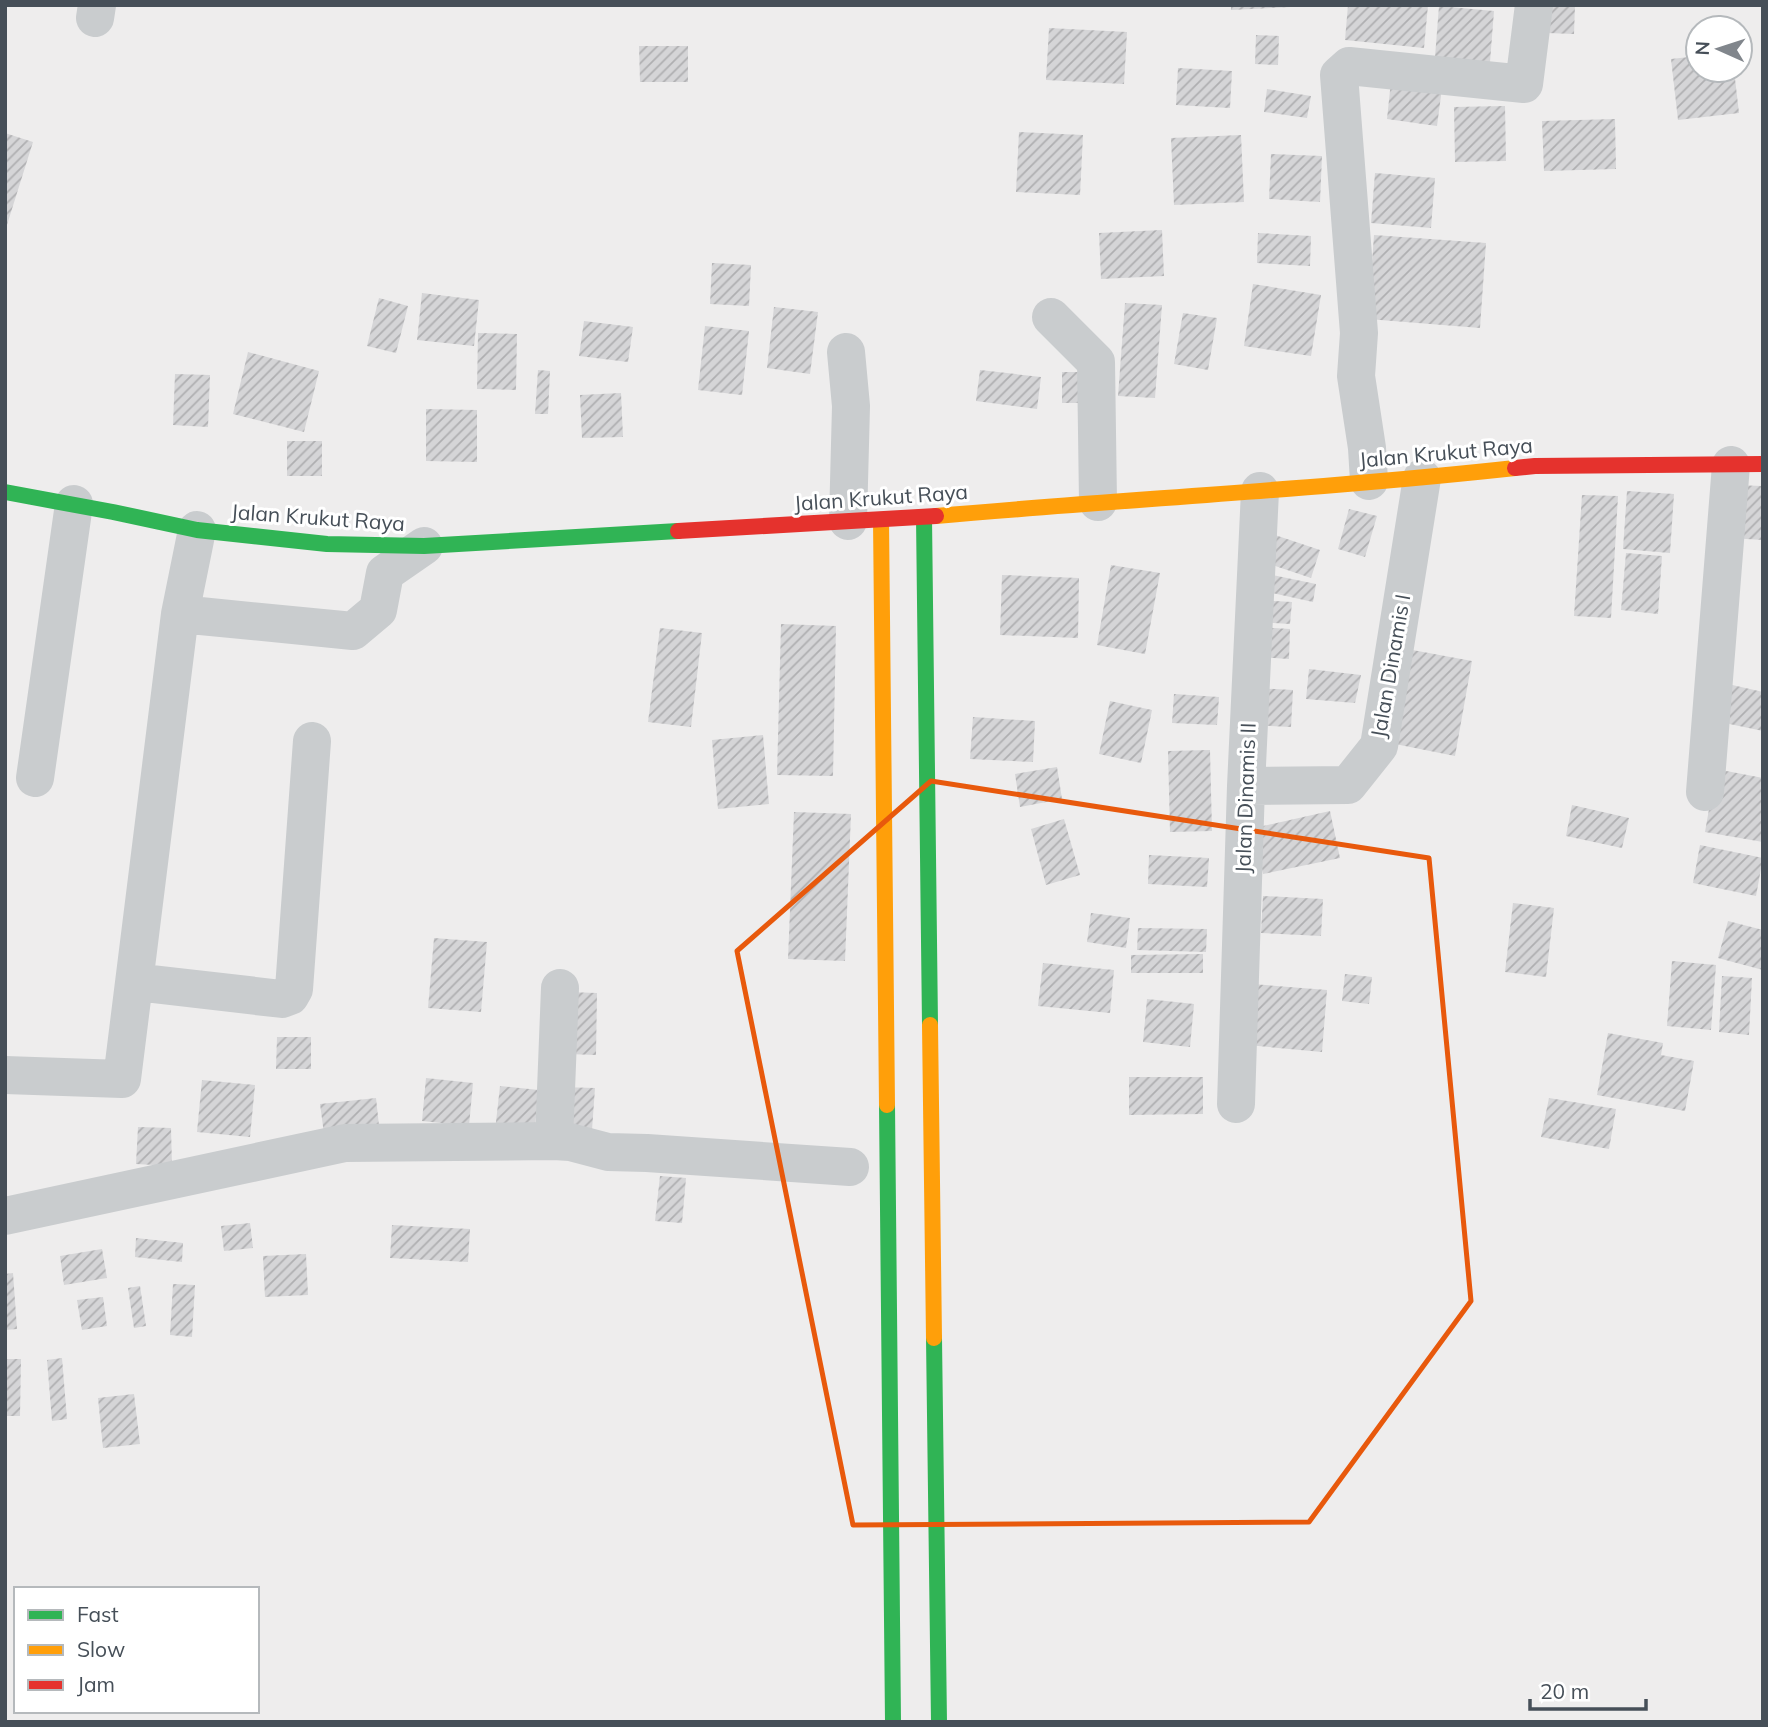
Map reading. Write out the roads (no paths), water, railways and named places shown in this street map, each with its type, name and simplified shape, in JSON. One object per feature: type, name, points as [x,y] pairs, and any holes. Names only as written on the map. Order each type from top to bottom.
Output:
[{"type":"main road","name":"Jalan Krukut Raya","points":[[5,492],[197,530],[327,544],[424,547],[859,512],[924,517],[1260,491],[1368,464],[1422,478],[1535,466],[1747,464]]},
{"type":"main road","points":[[859,512],[893,1722]]},
{"type":"main road","points":[[924,517],[939,1722]]},
{"type":"street","points":[[1368,464],[1356,376],[1359,333],[1339,75],[1349,66],[1524,84],[1534,5]]},
{"type":"street","points":[[1051,317],[1097,362],[1098,502]]},
{"type":"street","points":[[846,352],[859,512]]},
{"type":"street","points":[[1705,792],[1747,464]]},
{"type":"street","name":"Jalan Dinamis I","points":[[1245,786],[1348,785],[1379,746],[1422,478]]},
{"type":"street","name":"Jalan Dinamis II","points":[[1236,1104],[1245,786],[1260,491]]},
{"type":"street","points":[[34,778],[74,505]]},
{"type":"street","points":[[5,1075],[122,1079],[180,614],[197,530]]},
{"type":"street","points":[[180,614],[353,631],[377,610],[384,573],[424,547]]},
{"type":"street","points":[[135,982],[282,999],[292,994],[313,741]]},
{"type":"street","points":[[554,1141],[560,988]]},
{"type":"street","points":[[5,1216],[345,1143],[554,1141],[570,1142],[608,1152],[850,1167]]}]
